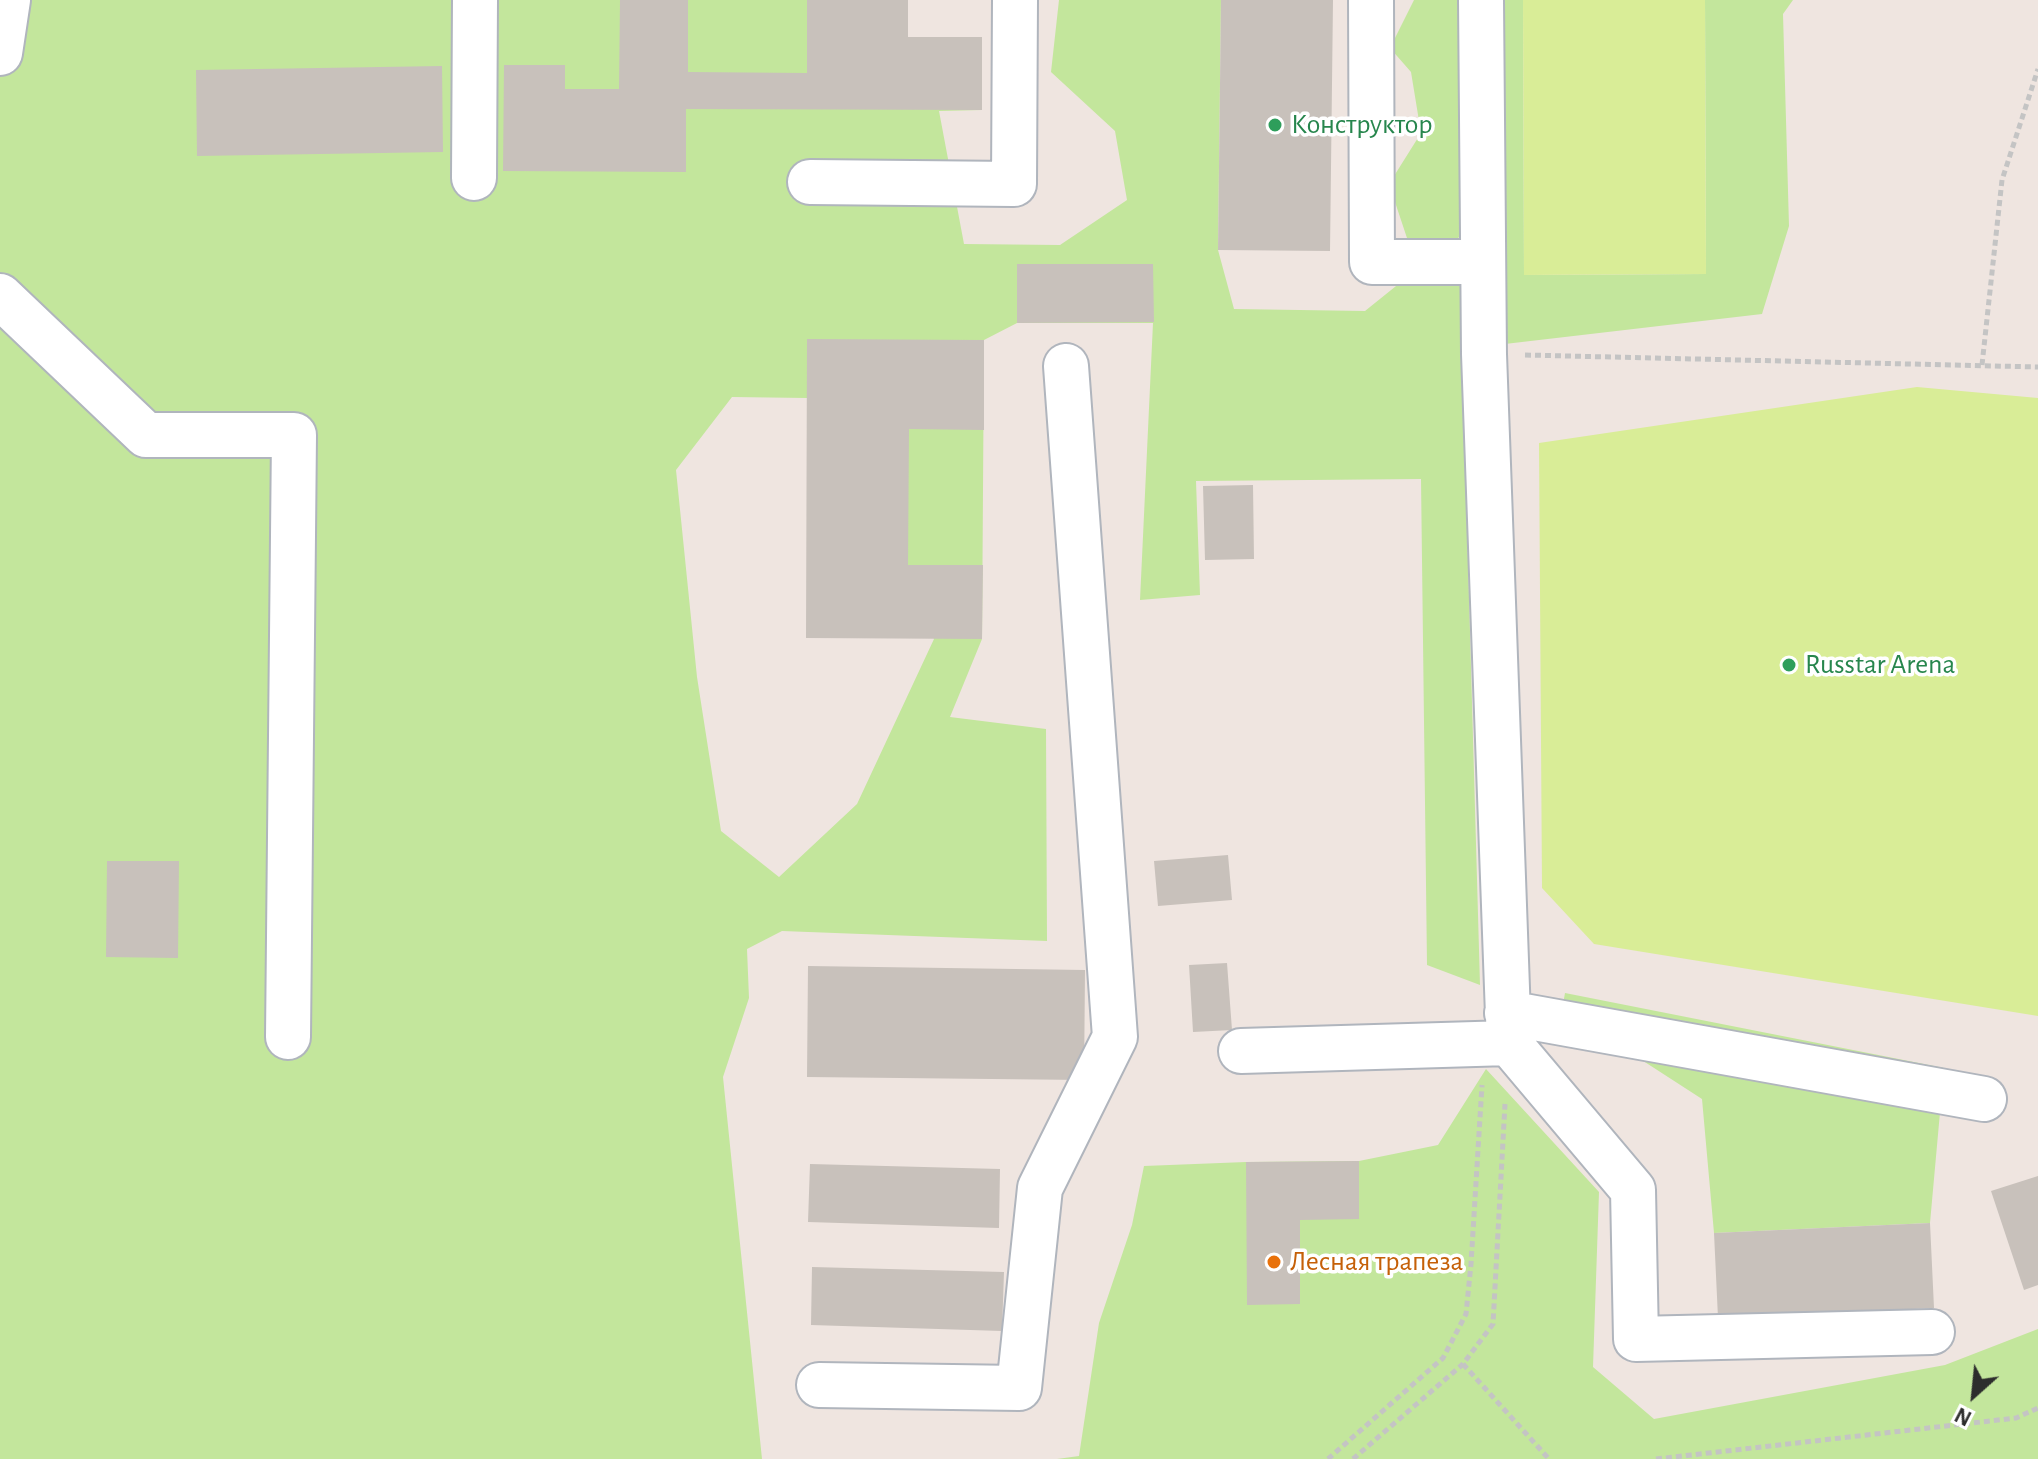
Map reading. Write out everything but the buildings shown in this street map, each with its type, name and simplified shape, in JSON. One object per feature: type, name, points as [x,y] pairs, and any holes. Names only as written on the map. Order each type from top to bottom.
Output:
[{"type":"lane","points":[[0,53],[8,0]]},
{"type":"lane","points":[[474,178],[475,0]]},
{"type":"lane","points":[[810,182],[1014,184],[1015,0]]},
{"type":"lane","points":[[1371,0],[1372,262],[1483,262]]},
{"type":"lane","points":[[1481,0],[1484,354],[1500,1033],[1633,1190],[1636,1339],[1932,1332]]},
{"type":"lane","points":[[0,296],[146,435],[294,435],[288,1037]]},
{"type":"lane","points":[[819,1385],[1019,1388],[1040,1188],[1115,1037],[1066,366]]},
{"type":"lane","points":[[1241,1051],[1500,1033],[1984,1099]]},
{"type":"path","points":[[1982,365],[2002,180],[2038,69]]},
{"type":"path","points":[[1484,354],[2038,367]]},
{"type":"path","points":[[1353,1459],[1463,1364],[1493,1324],[1500,1033]]},
{"type":"path","points":[[1328,1459],[1443,1358],[1466,1314],[1500,1033]]},
{"type":"path","points":[[1463,1364],[1549,1459]]},
{"type":"path","points":[[1656,1459],[2016,1418],[2038,1408]]},
{"type":"green space","points":[[0,0],[908,0],[908,37],[982,37],[982,110],[939,111],[964,244],[1060,245],[1127,200],[1115,131],[1051,72],[1059,0],[1221,0],[1218,250],[1234,309],[1365,311],[1406,278],[1462,278],[1468,228],[1454,242],[1408,241],[1389,184],[1421,133],[1411,72],[1390,48],[1414,0],[1523,0],[1524,275],[1706,274],[1705,0],[1793,0],[1783,14],[1789,226],[1762,314],[1462,349],[1480,985],[1427,965],[1421,479],[1196,481],[1200,595],[1140,600],[1153,323],[1017,323],[984,340],[982,639],[950,717],[1046,729],[1047,941],[782,931],[747,949],[749,998],[723,1077],[762,1459],[0,1459]],"holes":[[[732,397],[807,398],[934,639],[857,804],[779,877],[721,831],[697,677],[676,470]]]},
{"type":"green space","points":[[1523,0],[1705,0],[1706,274],[1524,275]]},
{"type":"green space","name":"Russtar Arena","points":[[1917,387],[2038,398],[2038,1016],[1594,944],[1542,888],[1539,443]]},
{"type":"green space","points":[[1565,993],[1944,1068],[1930,1223],[1714,1233],[1702,1099],[1600,1033],[1561,1015]]},
{"type":"green space","points":[[1486,1069],[1599,1192],[1593,1367],[1654,1419],[1945,1365],[2038,1329],[2038,1459],[1057,1459],[1079,1456],[1099,1323],[1132,1225],[1144,1166],[1359,1161],[1438,1145]]},
{"type":"place","name":"Конструктор","points":[[1275,125]]},
{"type":"place","name":"Russtar Arena","points":[[1789,665]]},
{"type":"place","name":"Лесная трапеза","points":[[1274,1262]]}]
